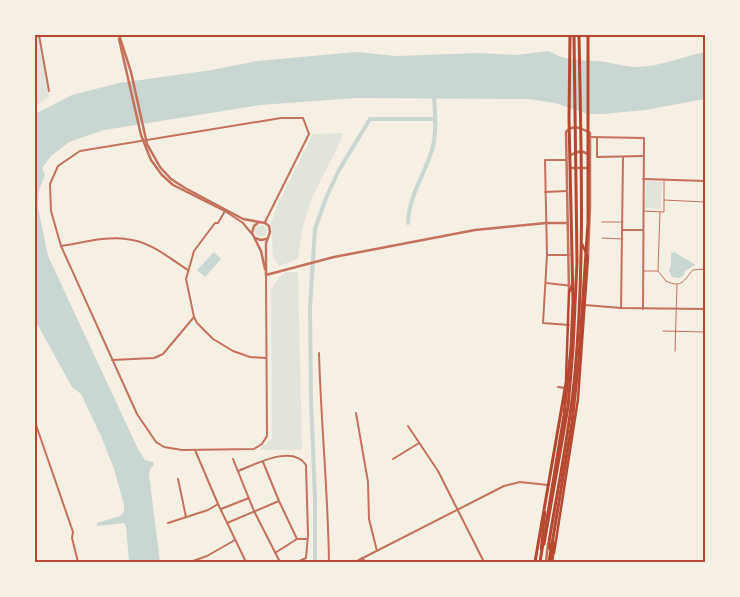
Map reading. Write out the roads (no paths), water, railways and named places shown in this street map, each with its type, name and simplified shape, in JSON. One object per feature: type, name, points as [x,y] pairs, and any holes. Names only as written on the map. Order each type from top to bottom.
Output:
[{"type":"main road","points":[[541,554],[547,534],[570,389],[575,318],[576,217],[572,35]]},
{"type":"main road","points":[[540,562],[570,367],[573,302],[569,119],[572,35]]},
{"type":"main road","points":[[551,562],[549,542],[564,457],[575,371],[578,327],[581,243],[579,35]]},
{"type":"main road","points":[[551,562],[554,532],[572,423],[579,358],[588,222],[588,35]]},
{"type":"main road","points":[[551,562],[571,444],[581,363],[588,257],[581,243]]},
{"type":"main road","points":[[540,562],[541,539],[565,388],[570,292],[575,284]]},
{"type":"main road","points":[[569,310],[575,318]]},
{"type":"main road","points":[[578,327],[583,337]]},
{"type":"main road","points":[[575,371],[581,363]]},
{"type":"main road","points":[[535,562],[562,398],[570,367]]},
{"type":"main road","points":[[564,457],[571,444]]},
{"type":"street","points":[[39,35],[49,91]]},
{"type":"street","points":[[119,35],[123,61],[145,149],[150,160],[162,176],[243,222],[254,236],[261,251],[266,275]]},
{"type":"street","points":[[184,190],[243,219],[264,222],[270,229],[266,246],[267,436],[262,444],[254,449],[194,450],[164,447],[156,442],[137,414],[61,246],[51,211],[50,184],[58,166],[80,151],[281,118],[303,118],[309,134],[264,222]]},
{"type":"street","points":[[570,292],[566,168],[566,132],[568,129],[577,128],[590,133],[591,168],[588,257]]},
{"type":"street","points":[[590,137],[644,138],[643,309]]},
{"type":"street","points":[[597,137],[597,157],[624,158],[627,156],[644,156]]},
{"type":"street","points":[[569,325],[543,323],[547,254],[545,160],[566,160],[572,154],[578,152],[585,152],[591,157]]},
{"type":"street","points":[[621,308],[624,158]]},
{"type":"street","points":[[566,168],[591,168]]},
{"type":"street","points":[[643,179],[705,181]]},
{"type":"street","points":[[643,212],[664,212],[664,180]]},
{"type":"street","points":[[545,192],[567,190]]},
{"type":"street","points":[[664,200],[705,202]]},
{"type":"street","points":[[225,211],[218,223],[215,223],[197,245],[188,271],[186,285],[194,317],[197,323],[213,339],[234,351],[250,357],[266,358]]},
{"type":"street","points":[[660,212],[658,271],[666,281],[677,284],[685,281],[693,270],[705,269]]},
{"type":"street","points":[[254,236],[253,227],[260,222]]},
{"type":"street","points":[[602,222],[623,222]]},
{"type":"street","points":[[266,275],[306,264],[475,230],[546,223],[568,223]]},
{"type":"street","points":[[623,230],[643,230]]},
{"type":"street","points":[[254,236],[261,240],[268,238]]},
{"type":"street","points":[[61,246],[127,238],[154,248],[188,271]]},
{"type":"street","points":[[602,238],[623,238]]},
{"type":"street","points":[[547,254],[568,255]]},
{"type":"street","points":[[643,270],[658,271]]},
{"type":"street","points":[[545,283],[575,284]]},
{"type":"street","points":[[676,351],[677,284]]},
{"type":"street","points":[[579,304],[643,309],[705,309]]},
{"type":"street","points":[[112,360],[154,358],[163,354],[194,317]]},
{"type":"street","points":[[663,331],[705,332]]},
{"type":"street","points":[[319,353],[329,562]]},
{"type":"street","points":[[558,387],[570,389]]},
{"type":"street","points":[[356,412],[368,482],[368,518],[377,551]]},
{"type":"street","points":[[35,422],[73,532],[72,538],[78,562]]},
{"type":"street","points":[[408,426],[438,472],[484,562]]},
{"type":"street","points":[[393,459],[419,443]]},
{"type":"street","points":[[194,450],[226,523],[246,562]]},
{"type":"street","points":[[238,471],[274,457],[289,454],[303,459],[306,465],[306,558],[297,562]]},
{"type":"street","points":[[232,459],[254,511],[280,562]]},
{"type":"street","points":[[263,462],[297,539]]},
{"type":"street","points":[[552,474],[557,474]]},
{"type":"street","points":[[178,479],[186,517]]},
{"type":"street","points":[[355,562],[504,486],[520,482],[550,485]]},
{"type":"street","points":[[220,509],[249,498]]},
{"type":"street","points":[[226,523],[280,501]]},
{"type":"street","points":[[168,523],[208,510],[218,504]]},
{"type":"street","points":[[275,553],[297,539],[307,540]]},
{"type":"street","points":[[190,562],[207,556],[235,540]]},
{"type":"street","points":[[549,542],[551,562]]},
{"type":"street","points":[[362,558],[366,562]]},
{"type":"waterway","points":[[408,223],[411,203],[434,143],[434,95]]},
{"type":"waterway","points":[[315,562],[310,307],[315,229],[339,170],[370,119],[435,119]]}]
